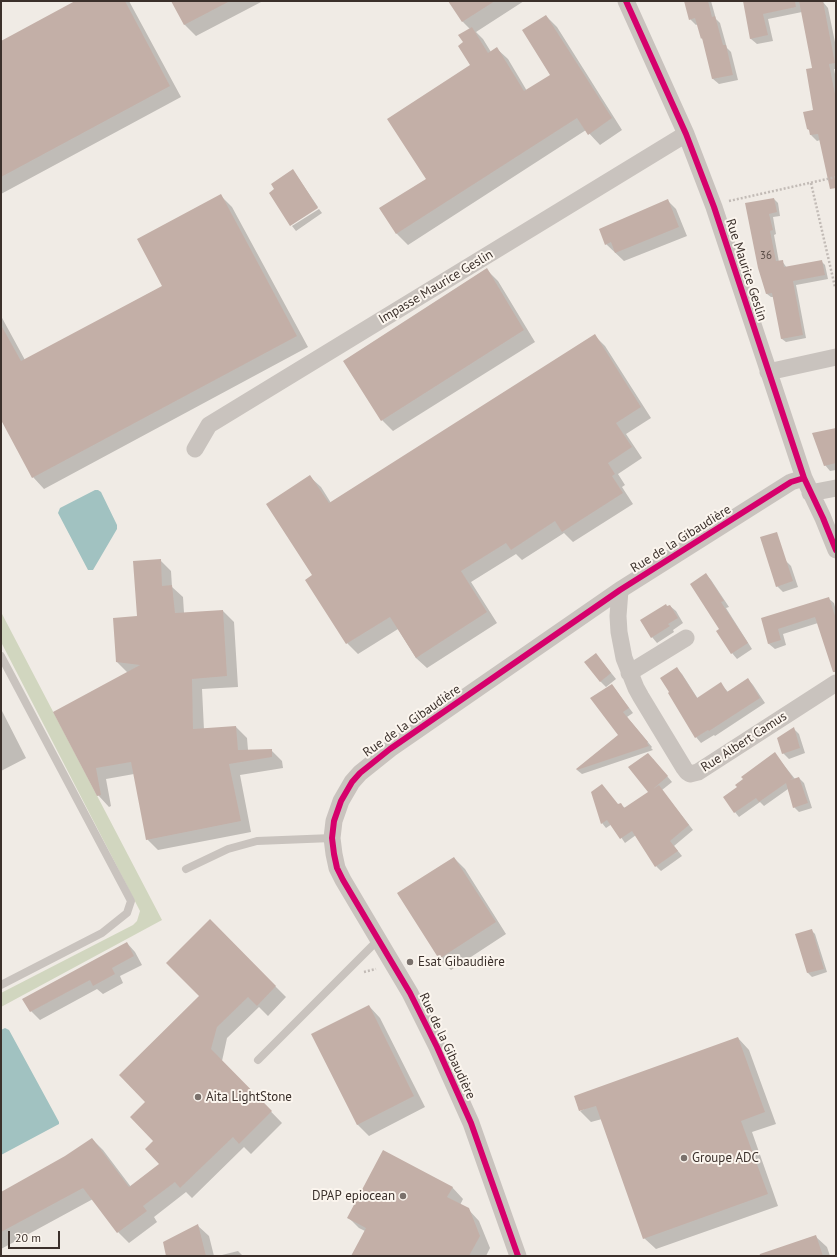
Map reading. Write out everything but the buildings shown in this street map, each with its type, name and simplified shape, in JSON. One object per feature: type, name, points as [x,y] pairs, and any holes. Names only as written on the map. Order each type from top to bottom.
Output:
[{"type":"street","name":"Rue Maurice Geslin","points":[[626,1],[686,134],[714,207],[807,486],[823,518],[836,550]]},
{"type":"street","name":"Impasse Maurice Geslin","points":[[195,449],[210,425],[686,134]]},
{"type":"street","points":[[768,372],[836,357]]},
{"type":"street","name":"Rue de la Gibaudière","points":[[518,1256],[471,1123],[457,1091],[410,992],[337,868],[332,838],[334,821],[341,801],[352,782],[368,766],[390,749],[620,590],[791,482],[807,486],[836,488]]},
{"type":"street","name":"Rue Albert Camus","points":[[620,590],[618,616],[623,655],[641,697],[684,768],[690,774],[698,772],[836,683]]},
{"type":"street","points":[[630,673],[686,638]]},
{"type":"lane","points":[[1,656],[131,901],[127,914],[102,933],[1,985]]},
{"type":"lane","points":[[186,869],[228,849],[257,841],[332,838]]},
{"type":"lane","points":[[258,1060],[379,939]]},
{"type":"path","points":[[728,201],[836,177]]},
{"type":"path","points":[[811,183],[835,287]]},
{"type":"path","points":[[362,972],[381,968]]},
{"type":"green space","points":[[1,612],[162,920],[1,1007],[1,993],[133,925],[137,921],[140,911],[1,642]]},
{"type":"water","points":[[95,490],[101,492],[117,525],[117,529],[93,570],[88,570],[58,513],[60,508]]},
{"type":"water","points":[[5,1028],[9,1030],[59,1124],[1,1155],[1,1030]]},
{"type":"cycle path","points":[[626,1],[686,134],[714,207],[804,478],[836,550]]},
{"type":"cycle path","points":[[518,1256],[471,1123],[437,1047],[410,993],[337,868],[332,838],[334,821],[341,801],[352,782],[360,773],[390,749],[620,590],[791,482],[804,478]]},
{"type":"place","name":"Esat Gibaudière","points":[[410,962]]},
{"type":"place","name":"Aita LightStone","points":[[198,1097]]},
{"type":"place","name":"Groupe ADC","points":[[684,1158]]},
{"type":"place","name":"DPAP epiocean","points":[[403,1196]]}]
